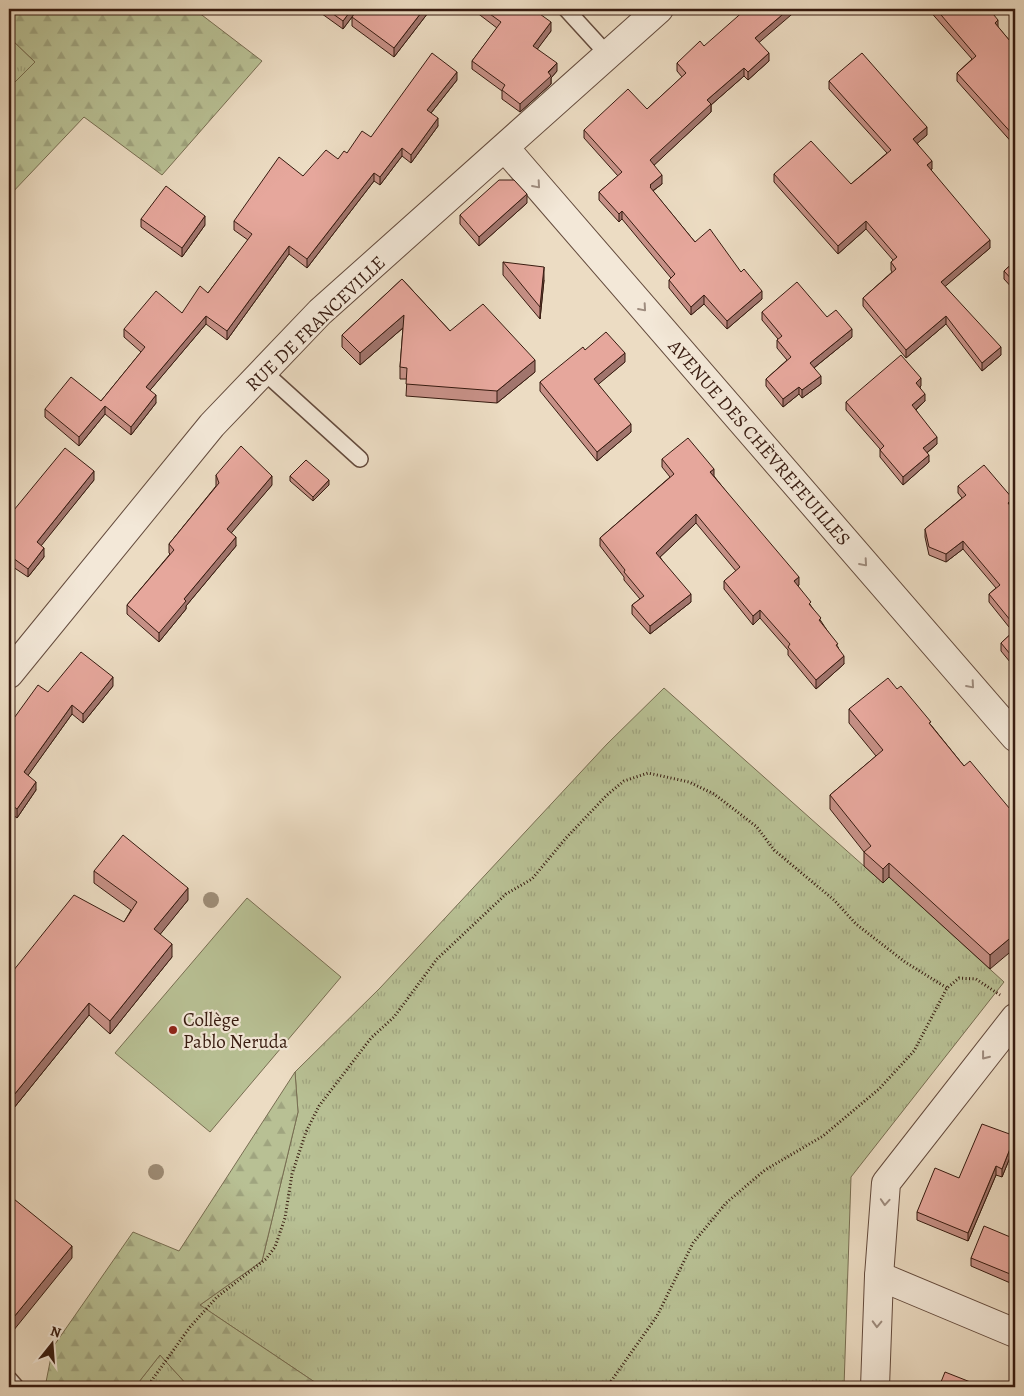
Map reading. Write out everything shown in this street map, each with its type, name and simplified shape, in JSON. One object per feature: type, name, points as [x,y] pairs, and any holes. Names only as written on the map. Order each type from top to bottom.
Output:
[{"type":"street","name":"RUE DE FRANCEVILLE","points":[[9,674],[212,425],[320,312],[659,9]]},
{"type":"street","name":"AVENUE DES CHÈVREFEUILLES","points":[[505,148],[1015,737]]},
{"type":"street","points":[[875,1387],[879,1276],[886,1183],[1012,1009]]},
{"type":"street","points":[[879,1276],[1015,1334]]},
{"type":"lane","points":[[566,9],[608,55]]},
{"type":"lane","points":[[263,371],[360,459]]},
{"type":"lane","points":[[9,1379],[16,1387]]},
{"type":"path","points":[[146,1387],[190,1327],[217,1297],[266,1258],[275,1247],[285,1218],[292,1174],[306,1132],[319,1106],[371,1038],[394,1017],[437,959],[506,894],[532,880],[566,838],[607,795],[624,781],[648,773],[689,782],[714,794],[757,827],[774,850],[834,900],[856,924],[905,962],[947,988]]},
{"type":"path","points":[[607,1387],[656,1316],[693,1243],[726,1203],[765,1170],[824,1136],[879,1089],[914,1051],[947,988],[959,978],[976,979],[1012,1009]]},
{"type":"green space","points":[[9,9],[194,9],[262,61],[162,175],[84,117],[9,196],[9,88],[35,62],[9,37]]},
{"type":"green space","points":[[9,37],[35,62],[9,88]]},
{"type":"green space","points":[[664,688],[883,883],[889,877],[1004,982],[851,1177],[844,1387],[322,1387],[200,1305],[262,1261],[298,1112],[295,1072],[380,988],[607,744]]},
{"type":"green space","points":[[247,898],[341,977],[210,1132],[115,1053]]},
{"type":"green space","points":[[295,1072],[298,1112],[262,1261],[200,1305],[322,1387],[189,1387],[160,1355],[135,1387],[45,1387],[53,1347],[133,1232],[179,1251]]},
{"type":"green space","points":[[160,1355],[189,1387],[135,1387]]},
{"type":"building","points":[[326,9],[352,9],[343,21]]},
{"type":"building","points":[[358,9],[424,9],[394,48],[352,17]]},
{"type":"building","points":[[483,9],[533,9],[551,22],[533,46],[557,63],[548,72],[551,76],[520,104],[502,90],[505,85],[472,61],[501,22]]},
{"type":"building","points":[[746,9],[789,9],[755,38],[769,53],[748,72],[744,68],[707,100],[711,104],[650,160],[662,175],[650,187],[695,242],[710,229],[741,272],[744,269],[762,291],[727,321],[704,295],[691,307],[669,280],[675,274],[622,211],[619,214],[599,192],[622,172],[584,130],[628,89],[647,109],[686,73],[677,63],[700,41],[704,46]]},
{"type":"building","points":[[936,9],[989,9],[998,20],[995,23],[1015,47],[1015,137],[957,73],[976,56]]},
{"type":"building","points":[[432,53],[457,72],[427,110],[438,118],[411,155],[402,148],[380,177],[374,173],[307,259],[289,246],[227,331],[206,316],[146,387],[156,395],[131,427],[105,406],[79,437],[45,409],[71,377],[101,401],[145,347],[124,329],[156,291],[182,313],[200,286],[208,293],[252,234],[234,221],[279,157],[303,176],[326,150],[338,159],[344,151],[347,153],[362,131],[371,137]]},
{"type":"building","points":[[862,53],[927,127],[913,139],[932,161],[927,165],[990,240],[941,282],[1001,347],[982,363],[946,316],[906,350],[863,298],[896,269],[891,262],[897,257],[866,221],[838,246],[774,174],[811,141],[851,184],[891,150],[829,81]]},
{"type":"building","points":[[499,180],[514,180],[527,194],[479,237],[460,215]]},
{"type":"building","points":[[166,186],[205,216],[182,248],[141,219]]},
{"type":"building","points":[[1015,261],[1015,283],[1004,271]]},
{"type":"building","points":[[503,262],[544,267],[540,307]]},
{"type":"building","points":[[402,279],[450,331],[483,304],[535,360],[497,391],[406,384],[407,368],[400,367],[404,315],[360,353],[342,335]]},
{"type":"building","points":[[797,282],[827,317],[836,310],[852,329],[810,363],[821,376],[802,390],[799,387],[783,399],[766,379],[791,357],[777,340],[782,336],[762,312]]},
{"type":"building","points":[[606,332],[625,353],[594,379],[631,424],[597,452],[540,382],[583,347],[585,350]]},
{"type":"building","points":[[901,355],[921,378],[916,383],[925,394],[912,405],[937,437],[923,448],[929,455],[903,477],[880,450],[884,446],[846,402]]},
{"type":"building","points":[[688,438],[714,469],[710,472],[799,577],[794,581],[811,602],[809,604],[821,618],[819,620],[838,644],[836,645],[844,656],[816,680],[788,647],[790,644],[760,610],[753,616],[724,581],[740,567],[696,514],[656,553],[691,594],[650,626],[632,605],[644,596],[600,538],[674,474],[662,459]]},
{"type":"building","points":[[241,446],[272,476],[227,529],[236,537],[184,599],[186,601],[159,633],[127,605],[174,550],[169,544],[219,483],[216,475]]},
{"type":"building","points":[[65,448],[94,471],[37,542],[44,548],[28,569],[13,558],[9,564],[9,516]]},
{"type":"building","points":[[306,460],[329,480],[313,497],[290,476]]},
{"type":"building","points":[[984,465],[1013,499],[1008,503],[1015,512],[1015,626],[989,594],[1000,585],[963,541],[946,554],[929,547],[925,529],[966,495],[958,486]]},
{"type":"building","points":[[1015,630],[1015,660],[1001,643]]},
{"type":"building","points":[[81,652],[113,677],[83,714],[72,705],[24,772],[36,782],[17,809],[9,803],[9,753],[11,749],[9,747],[9,725],[38,685],[48,692]]},
{"type":"building","points":[[888,678],[897,689],[901,686],[964,766],[970,761],[1015,815],[1015,934],[990,955],[889,863],[883,869],[864,852],[871,846],[830,795],[883,750],[849,709]]},
{"type":"building","points":[[123,835],[188,888],[154,929],[172,944],[110,1021],[89,1003],[9,1101],[9,976],[74,895],[124,922],[137,902],[94,871]]},
{"type":"building","points":[[9,864],[14,866],[9,873]]},
{"type":"building","points":[[982,1124],[1015,1136],[1002,1169],[996,1166],[968,1233],[917,1212],[935,1168],[959,1178]]},
{"type":"building","points":[[9,1195],[72,1246],[9,1323]]},
{"type":"building","points":[[984,1226],[1015,1239],[1015,1276],[971,1258]]},
{"type":"building","points":[[945,1372],[983,1387],[939,1387]]},
{"type":"place","name":"Collège Pablo Neruda","points":[[173,1030]]}]
